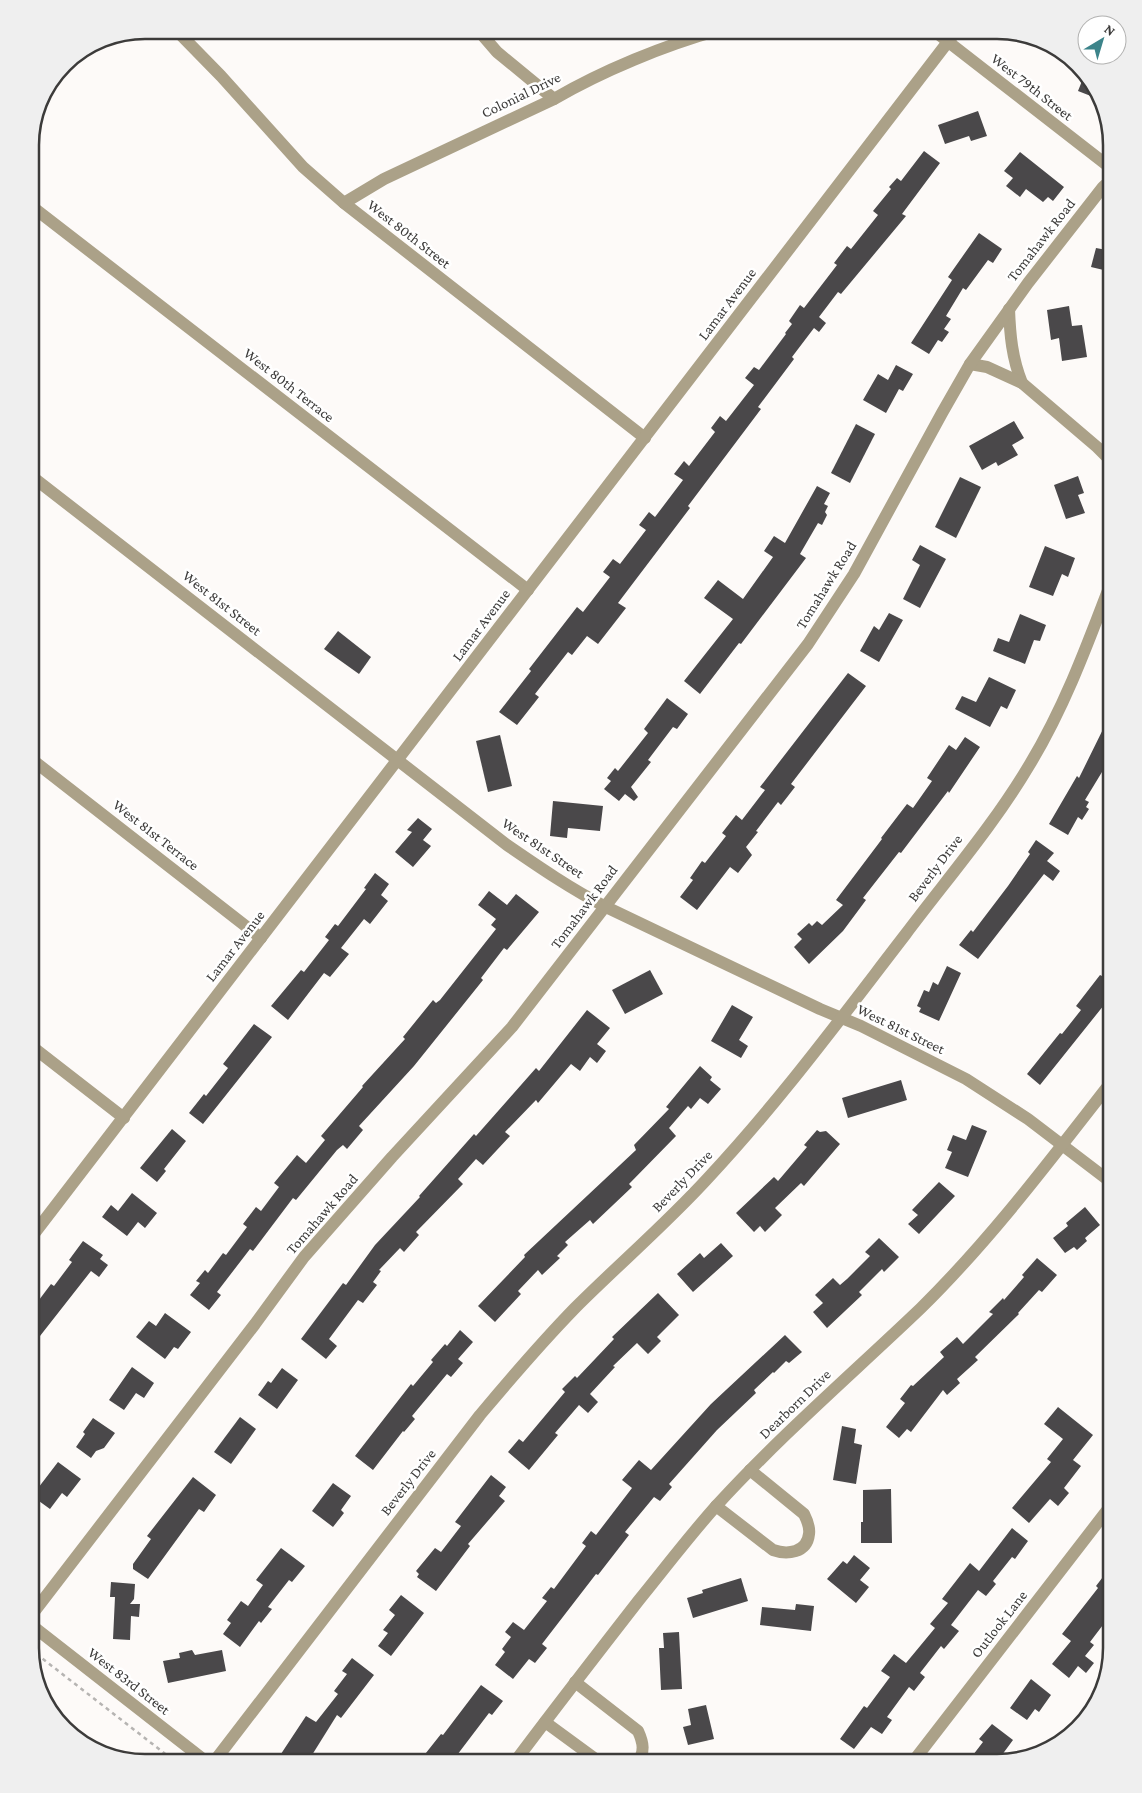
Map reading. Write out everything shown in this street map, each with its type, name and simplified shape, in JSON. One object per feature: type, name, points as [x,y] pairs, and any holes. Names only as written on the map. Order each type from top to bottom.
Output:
[{"type":"street","name":"West 80th Street","points":[[185,39],[303,167],[344,203],[645,438]]},
{"type":"street","points":[[486,39],[497,52],[554,99]]},
{"type":"street","name":"Colonial Drive","points":[[344,203],[384,179],[554,99],[573,88],[654,52],[692,39]]},
{"type":"street","name":"West 79th Street","points":[[944,39],[1103,162]]},
{"type":"street","name":"Lamar Avenue","points":[[39,1227],[950,39]]},
{"type":"street","name":"Tomahawk Road","points":[[39,1605],[255,1324],[304,1257],[392,1157],[512,1027],[606,907],[649,848],[722,758],[808,644],[854,574],[970,364],[1009,308],[1103,189]]},
{"type":"street","name":"West 80th Terrace","points":[[39,212],[528,590]]},
{"type":"street","points":[[1009,308],[1012,351],[1022,383]]},
{"type":"street","points":[[970,364],[987,367],[1022,383],[1103,452]]},
{"type":"street","name":"West 81st Street","points":[[39,482],[507,845],[544,871],[606,907],[966,1079],[1028,1119],[1103,1176]]},
{"type":"street","name":"Beverly Drive","points":[[220,1754],[480,1415],[521,1366],[576,1308],[707,1180],[785,1090],[841,1018],[996,815],[1030,765],[1075,676],[1103,603]]},
{"type":"street","name":"West 81st Terrace","points":[[39,765],[261,938]]},
{"type":"street","points":[[39,1052],[124,1118]]},
{"type":"street","name":"Dearborn Drive","points":[[521,1754],[675,1554],[716,1506],[804,1417],[921,1307],[957,1270],[998,1226],[1103,1093]]},
{"type":"street","points":[[716,1506],[773,1550],[784,1554],[797,1551],[804,1545],[809,1535],[808,1524],[804,1514],[750,1470]]},
{"type":"street","name":"Outlook Lane","points":[[919,1754],[1103,1516]]},
{"type":"street","name":"West 83rd Street","points":[[39,1631],[196,1754]]},
{"type":"street","points":[[575,1682],[638,1731],[642,1742],[642,1754]]},
{"type":"street","points":[[545,1722],[589,1754]]},
{"type":"path","points":[[40,1656],[165,1754]]},
{"type":"building","points":[[1082,82],[1091,96],[1078,91]]},
{"type":"building","points":[[978,111],[987,136],[971,141],[969,136],[945,144],[938,125]]},
{"type":"building","points":[[924,151],[940,163],[902,214],[906,216],[841,294],[838,292],[819,317],[826,323],[819,332],[814,328],[792,357],[794,359],[758,407],[761,409],[688,506],[690,508],[618,603],[626,608],[598,644],[587,636],[572,655],[568,652],[535,694],[539,697],[517,725],[499,712],[531,671],[529,669],[577,607],[583,612],[610,577],[603,572],[613,559],[620,564],[646,530],[639,525],[649,512],[655,517],[683,480],[674,474],[684,461],[689,466],[715,432],[711,428],[720,416],[726,421],[754,385],[745,378],[754,367],[759,370],[786,334],[792,324],[789,321],[800,305],[804,308],[837,265],[834,263],[847,246],[851,249],[878,215],[873,211],[891,189],[889,187],[897,178],[901,181]]},
{"type":"building","points":[[1020,152],[1064,187],[1053,201],[1048,197],[1043,202],[1026,189],[1020,197],[1006,186],[1013,178],[1004,171]]},
{"type":"building","points":[[979,233],[1002,249],[993,263],[988,260],[966,290],[963,288],[946,316],[951,319],[944,329],[949,332],[942,342],[938,340],[929,354],[911,343],[952,280],[948,277]]},
{"type":"building","points":[[1096,248],[1103,249],[1103,270],[1091,267]]},
{"type":"building","points":[[1069,306],[1072,326],[1082,325],[1087,357],[1062,361],[1059,338],[1051,340],[1047,310]]},
{"type":"building","points":[[896,365],[913,374],[903,391],[899,389],[886,413],[863,400],[878,374],[888,380]]},
{"type":"building","points":[[1014,421],[1024,438],[1012,445],[1018,455],[998,466],[996,462],[982,470],[969,446]]},
{"type":"building","points":[[856,424],[875,434],[850,483],[831,473]]},
{"type":"building","points":[[1078,476],[1084,493],[1078,495],[1085,513],[1066,519],[1054,485]]},
{"type":"building","points":[[960,477],[981,487],[956,538],[935,527]]},
{"type":"building","points":[[817,486],[830,493],[824,504],[828,506],[825,512],[827,515],[822,525],[818,523],[800,554],[806,558],[741,644],[739,643],[700,694],[684,681],[733,619],[704,598],[718,580],[743,599],[773,557],[764,551],[774,536],[785,543]]},
{"type":"building","points":[[920,545],[946,559],[920,608],[903,599],[920,565],[912,560]]},
{"type":"building","points":[[1045,546],[1075,558],[1068,577],[1062,574],[1053,596],[1029,587]]},
{"type":"building","points":[[889,613],[903,620],[879,662],[860,651],[874,626],[879,630]]},
{"type":"building","points":[[1020,614],[1046,625],[1040,641],[1034,640],[1025,664],[993,651],[998,638],[1009,642]]},
{"type":"building","points":[[338,631],[371,657],[359,674],[324,649]]},
{"type":"building","points":[[848,673],[866,686],[791,784],[795,787],[781,805],[778,802],[756,831],[758,832],[746,847],[752,855],[738,873],[730,867],[697,910],[680,897],[693,880],[690,878],[702,861],[705,863],[726,836],[722,833],[736,815],[742,820],[765,790],[760,787]]},
{"type":"building","points":[[989,677],[1016,690],[1007,709],[1001,706],[990,727],[955,709],[962,696],[976,702]]},
{"type":"building","points":[[667,698],[688,714],[677,729],[673,727],[648,760],[651,762],[631,787],[638,797],[634,801],[625,794],[619,801],[604,789],[611,781],[607,778],[615,768],[618,771],[648,733],[644,729]]},
{"type":"building","points":[[1103,729],[1103,772],[1085,800],[1089,802],[1086,807],[1089,809],[1082,820],[1078,817],[1068,835],[1049,824],[1077,776],[1079,778]]},
{"type":"building","points":[[500,735],[512,786],[488,792],[476,741]]},
{"type":"building","points":[[965,737],[980,747],[949,793],[948,791],[901,853],[899,852],[863,898],[866,900],[843,931],[809,964],[794,947],[802,939],[797,934],[809,923],[812,926],[817,921],[822,925],[843,905],[836,900],[881,838],[907,804],[913,808],[932,781],[927,778],[949,745],[956,750]]},
{"type":"building","points":[[553,801],[603,806],[600,831],[568,828],[567,838],[550,836]]},
{"type":"building","points":[[418,818],[432,829],[423,840],[431,846],[413,867],[395,852],[412,832],[407,830]]},
{"type":"building","points":[[1036,840],[1054,853],[1047,861],[1060,871],[1053,881],[1044,874],[978,959],[959,945],[971,930],[973,932],[1008,886],[1030,854],[1028,852]]},
{"type":"building","points":[[375,873],[389,884],[381,895],[388,901],[370,924],[364,919],[341,948],[349,954],[330,977],[324,973],[288,1020],[271,1006],[301,970],[304,972],[329,940],[325,937],[335,924],[338,926],[366,889],[364,888]]},
{"type":"building","points":[[489,891],[507,905],[516,894],[539,912],[507,950],[504,948],[481,978],[483,980],[414,1066],[359,1126],[363,1130],[347,1149],[343,1145],[337,1150],[296,1200],[293,1198],[253,1251],[250,1249],[217,1292],[221,1295],[209,1310],[190,1295],[200,1283],[196,1281],[205,1270],[208,1273],[223,1253],[226,1255],[247,1227],[243,1224],[256,1207],[261,1211],[279,1187],[274,1183],[297,1155],[306,1163],[325,1140],[321,1136],[362,1086],[405,1039],[403,1037],[433,1000],[436,1003],[440,1000],[496,929],[491,925],[496,919],[478,905]]},
{"type":"building","points":[[947,966],[961,973],[939,1021],[919,1012],[921,1008],[917,1006],[924,990],[929,992],[933,982],[938,985]]},
{"type":"building","points":[[650,970],[663,994],[625,1014],[612,990]]},
{"type":"building","points":[[1100,975],[1103,975],[1103,1006],[1040,1085],[1027,1074],[1081,1010],[1076,1006]]},
{"type":"building","points":[[732,1005],[753,1017],[739,1040],[748,1046],[741,1058],[711,1041]]},
{"type":"building","points":[[587,1010],[610,1028],[597,1044],[606,1051],[597,1063],[590,1057],[580,1071],[571,1064],[538,1103],[536,1100],[505,1132],[510,1136],[483,1165],[476,1159],[458,1179],[463,1184],[416,1232],[419,1235],[404,1252],[400,1248],[379,1270],[381,1271],[373,1282],[377,1285],[363,1303],[358,1300],[329,1339],[337,1346],[326,1359],[301,1339],[343,1283],[346,1285],[375,1245],[536,1068],[539,1071]]},
{"type":"building","points":[[254,1024],[272,1037],[203,1124],[189,1113],[204,1094],[206,1096],[228,1068],[223,1064]]},
{"type":"building","points":[[700,1066],[712,1077],[710,1080],[721,1089],[708,1104],[700,1098],[691,1109],[688,1106],[669,1128],[676,1136],[629,1184],[632,1187],[593,1224],[590,1220],[565,1242],[568,1245],[557,1256],[560,1258],[542,1275],[538,1270],[518,1291],[521,1294],[495,1322],[478,1306],[525,1257],[524,1255],[636,1150],[634,1145],[669,1109],[666,1107]]},
{"type":"building","points":[[901,1080],[907,1100],[848,1118],[842,1098]]},
{"type":"building","points":[[972,1125],[987,1131],[968,1177],[945,1168],[952,1152],[947,1150],[953,1135],[966,1140]]},
{"type":"building","points":[[172,1129],[186,1141],[164,1169],[166,1171],[157,1182],[140,1168]]},
{"type":"building","points":[[817,1130],[820,1132],[826,1131],[840,1144],[804,1186],[801,1183],[775,1208],[782,1215],[765,1232],[760,1226],[754,1232],[736,1213],[774,1177],[778,1181],[807,1147],[804,1145]]},
{"type":"building","points":[[939,1182],[955,1196],[919,1234],[908,1224],[918,1215],[912,1210]]},
{"type":"building","points":[[132,1193],[157,1213],[145,1228],[138,1222],[127,1236],[102,1217],[111,1205],[118,1211]]},
{"type":"building","points":[[1085,1207],[1100,1225],[1085,1238],[1087,1241],[1077,1250],[1074,1247],[1065,1253],[1053,1238],[1068,1226],[1066,1223]]},
{"type":"building","points":[[879,1238],[899,1257],[884,1272],[882,1269],[859,1292],[862,1295],[827,1328],[813,1312],[823,1303],[815,1295],[833,1278],[840,1285],[847,1279],[870,1256],[865,1252]]},
{"type":"building","points":[[83,1241],[103,1255],[100,1259],[108,1265],[99,1277],[91,1271],[40,1336],[39,1300],[51,1284],[54,1286],[72,1262],[69,1260]]},
{"type":"building","points":[[721,1243],[733,1256],[693,1292],[677,1274],[700,1253],[704,1258]]},
{"type":"building","points":[[1037,1258],[1057,1275],[1042,1292],[1039,1290],[1019,1314],[975,1357],[978,1360],[957,1379],[960,1383],[947,1395],[943,1390],[911,1432],[907,1429],[899,1438],[886,1427],[905,1403],[900,1399],[911,1385],[913,1386],[944,1357],[940,1352],[957,1337],[963,1344],[993,1314],[989,1312],[1003,1298],[1004,1300],[1024,1277],[1022,1275]]},
{"type":"building","points":[[658,1293],[679,1315],[657,1337],[661,1341],[648,1354],[637,1343],[613,1366],[615,1367],[590,1394],[598,1402],[588,1413],[579,1405],[555,1433],[558,1435],[529,1470],[508,1452],[519,1439],[523,1442],[565,1392],[562,1389],[575,1376],[577,1378],[614,1339],[612,1337]]},
{"type":"building","points":[[165,1313],[191,1332],[178,1349],[174,1347],[165,1359],[136,1337],[149,1321],[156,1326]]},
{"type":"building","points":[[460,1330],[473,1342],[458,1359],[463,1363],[451,1377],[447,1374],[412,1416],[415,1419],[403,1431],[373,1470],[355,1456],[411,1384],[413,1386],[433,1362],[431,1360],[445,1344],[447,1346]]},
{"type":"building","points":[[785,1335],[802,1352],[789,1363],[786,1361],[754,1390],[756,1393],[717,1430],[669,1484],[672,1487],[660,1501],[654,1497],[625,1532],[629,1535],[542,1644],[547,1648],[535,1663],[529,1659],[513,1679],[495,1665],[505,1652],[502,1649],[511,1637],[505,1632],[513,1622],[524,1630],[547,1601],[542,1598],[551,1587],[554,1589],[586,1546],[582,1543],[591,1531],[596,1535],[632,1488],[622,1480],[639,1460],[651,1470],[711,1404]]},
{"type":"building","points":[[132,1367],[154,1383],[144,1398],[136,1393],[124,1410],[109,1400]]},
{"type":"building","points":[[282,1368],[298,1380],[277,1409],[258,1395],[268,1381],[271,1383]]},
{"type":"building","points":[[1058,1407],[1093,1435],[1073,1460],[1081,1466],[1064,1488],[1069,1493],[1058,1506],[1050,1499],[1029,1523],[1012,1508],[1051,1462],[1047,1459],[1063,1439],[1044,1424]]},
{"type":"building","points":[[240,1417],[256,1429],[231,1464],[214,1452]]},
{"type":"building","points":[[93,1418],[115,1433],[104,1448],[96,1451],[91,1458],[76,1447],[85,1434],[83,1432]]},
{"type":"building","points":[[842,1426],[856,1429],[854,1443],[862,1445],[856,1484],[833,1480]]},
{"type":"building","points":[[58,1462],[81,1479],[67,1497],[62,1493],[50,1509],[39,1501],[39,1487]]},
{"type":"building","points":[[491,1475],[506,1487],[499,1496],[505,1501],[468,1544],[470,1546],[436,1591],[417,1577],[419,1574],[416,1571],[435,1548],[441,1552],[461,1526],[455,1522]]},
{"type":"building","points":[[193,1477],[216,1495],[204,1512],[199,1509],[148,1579],[133,1569],[133,1564],[151,1539],[147,1536]]},
{"type":"building","points":[[333,1483],[351,1496],[341,1510],[344,1513],[333,1527],[312,1511]]},
{"type":"building","points":[[891,1489],[892,1543],[861,1543],[863,1490]]},
{"type":"building","points":[[1012,1528],[1028,1541],[1015,1559],[1012,1557],[993,1581],[996,1584],[986,1596],[978,1590],[951,1625],[959,1631],[944,1649],[941,1646],[920,1673],[925,1677],[914,1691],[909,1687],[887,1717],[892,1720],[882,1734],[871,1727],[854,1749],[840,1739],[864,1706],[867,1708],[890,1677],[881,1671],[894,1654],[906,1663],[935,1628],[930,1624],[948,1603],[942,1599],[970,1563],[979,1571]]},
{"type":"building","points":[[281,1548],[305,1566],[292,1582],[289,1580],[268,1607],[272,1609],[261,1623],[259,1621],[240,1647],[223,1634],[231,1623],[227,1620],[241,1601],[248,1606],[263,1585],[256,1580]]},
{"type":"building","points":[[854,1555],[870,1568],[860,1580],[869,1587],[856,1603],[827,1579],[843,1561],[847,1564]]},
{"type":"building","points":[[1103,1577],[1103,1625],[1090,1642],[1094,1645],[1085,1656],[1094,1663],[1086,1673],[1078,1666],[1069,1678],[1052,1664],[1071,1641],[1062,1634],[1098,1588],[1096,1586]]},
{"type":"building","points":[[741,1578],[748,1601],[693,1618],[687,1598],[703,1593],[702,1590]]},
{"type":"building","points":[[111,1582],[135,1584],[134,1599],[130,1604],[140,1604],[139,1617],[131,1616],[130,1640],[113,1639],[115,1597],[110,1597]]},
{"type":"building","points":[[401,1595],[424,1613],[391,1656],[378,1646],[388,1633],[383,1630],[395,1615],[389,1610]]},
{"type":"building","points":[[796,1604],[814,1606],[811,1631],[760,1625],[762,1607],[795,1610]]},
{"type":"building","points":[[679,1632],[682,1689],[661,1690],[659,1648],[664,1648],[663,1633]]},
{"type":"building","points":[[192,1650],[195,1655],[222,1650],[226,1671],[168,1683],[163,1661],[180,1658],[179,1653]]},
{"type":"building","points":[[352,1658],[374,1675],[341,1718],[337,1715],[313,1754],[281,1754],[306,1716],[316,1722],[338,1694],[334,1691],[347,1674],[342,1671]]},
{"type":"building","points":[[1031,1679],[1051,1695],[1039,1712],[1035,1709],[1027,1720],[1010,1708]]},
{"type":"building","points":[[481,1685],[503,1701],[492,1715],[489,1713],[458,1754],[425,1754],[441,1734],[443,1735]]},
{"type":"building","points":[[706,1705],[714,1739],[688,1745],[683,1727],[691,1725],[688,1709]]},
{"type":"building","points":[[992,1724],[1013,1740],[1003,1754],[974,1754],[983,1742],[979,1739]]}]
